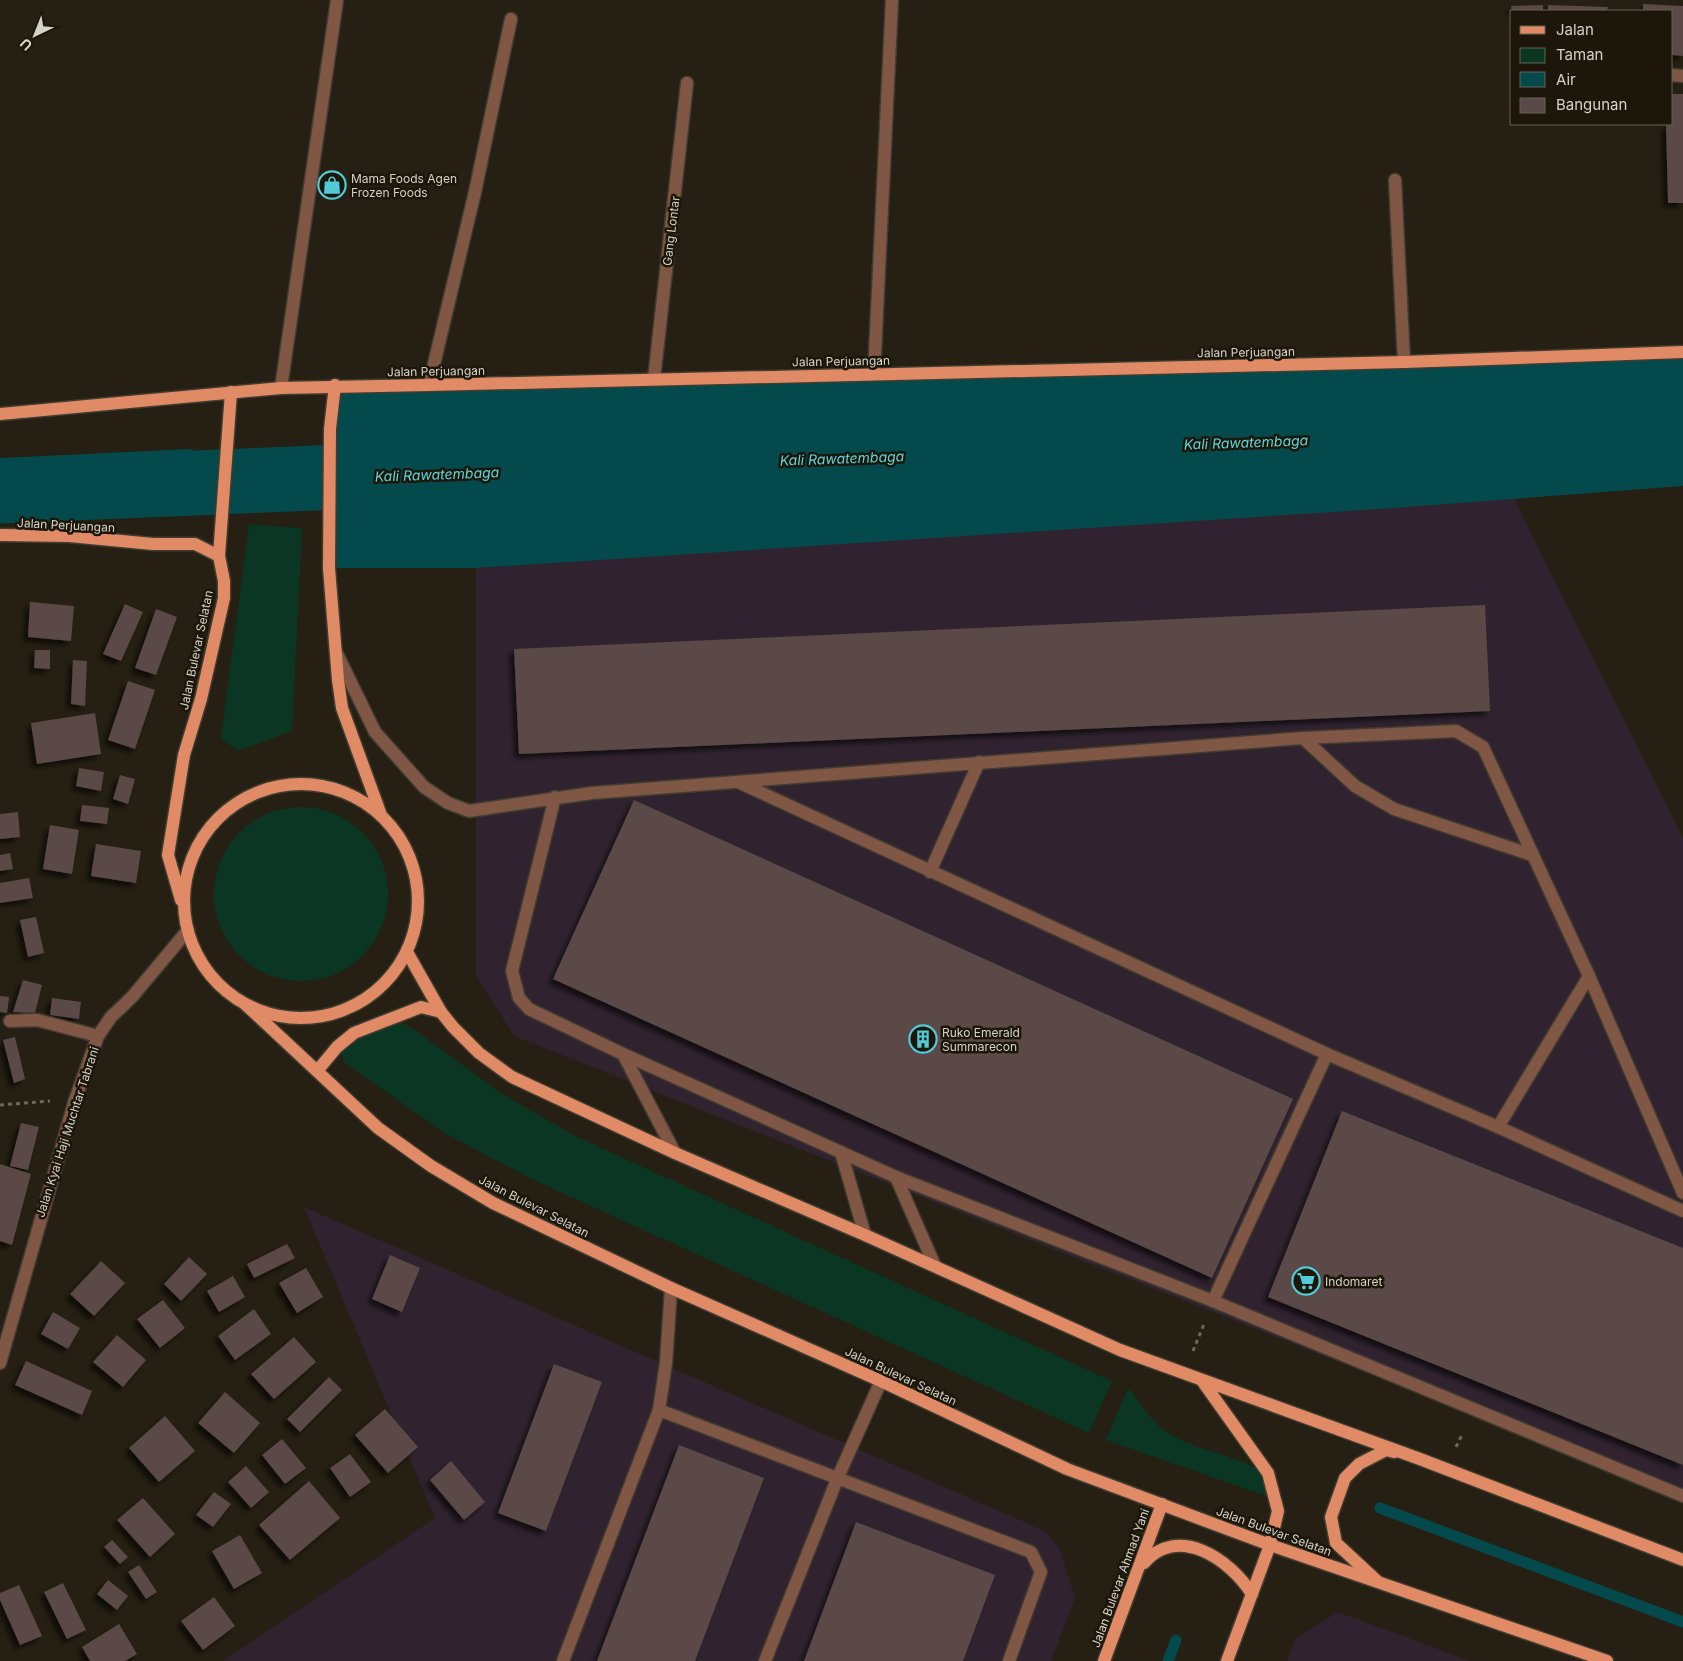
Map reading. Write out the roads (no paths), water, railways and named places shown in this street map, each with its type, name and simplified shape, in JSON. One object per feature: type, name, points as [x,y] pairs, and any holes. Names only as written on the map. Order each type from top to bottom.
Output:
[{"type":"main road","name":"Jalan Perjuangan","points":[[0,414],[231,392],[335,385],[429,385],[1404,362],[1683,352]]},
{"type":"main road","points":[[335,385],[330,429],[330,548],[334,648],[342,708],[380,815]]},
{"type":"main road","name":"Jalan Bulevar Selatan","points":[[231,392],[219,556],[224,581],[224,598],[204,690],[184,755],[168,855],[184,909],[188,930],[208,971],[378,1128],[431,1166],[493,1203],[671,1288],[881,1381],[1067,1469],[1270,1545],[1605,1661]]},
{"type":"main road","name":"Jalan Perjuangan","points":[[0,535],[69,536],[153,544],[196,544],[219,556]]},
{"type":"main road","points":[[184,909],[185,886],[193,855],[208,830],[223,813],[240,800],[260,791],[282,785],[304,784],[325,786],[347,793],[380,815],[395,832],[410,858],[416,883],[417,918],[407,952],[397,969],[370,996],[336,1013],[297,1018],[265,1012],[245,1004]]},
{"type":"main road","points":[[407,952],[441,1012],[479,1054],[506,1074],[675,1153],[865,1234],[1120,1350],[1203,1382],[1420,1459],[1683,1560]]},
{"type":"main road","points":[[317,1071],[337,1047],[354,1033],[420,1007],[441,1012]]},
{"type":"main road","points":[[1203,1382],[1268,1473],[1278,1511],[1270,1545],[1227,1661]]},
{"type":"main road","points":[[1381,1584],[1336,1543],[1331,1517],[1345,1478],[1359,1464],[1386,1450],[1420,1459]]},
{"type":"main road","name":"Jalan Bulevar Ahmad Yani","points":[[1104,1661],[1162,1504]]},
{"type":"main road","points":[[1139,1569],[1154,1552],[1176,1544],[1214,1555],[1241,1576],[1252,1594]]},
{"type":"street","points":[[281,388],[337,0]]},
{"type":"street","points":[[874,374],[892,0]]},
{"type":"street","points":[[429,385],[475,192],[511,19]]},
{"type":"street","name":"Gang Lontar","points":[[654,379],[687,83]]},
{"type":"street","points":[[1394,180],[1404,362]]},
{"type":"street","points":[[334,648],[375,732],[424,787],[448,803],[470,811],[556,797],[736,781],[1303,738],[1456,731],[1483,748],[1589,976],[1683,1193]]},
{"type":"street","points":[[1303,738],[1354,786],[1394,809],[1532,854]]},
{"type":"street","points":[[930,872],[979,762]]},
{"type":"street","points":[[736,781],[1327,1054],[1498,1126],[1683,1211]]},
{"type":"street","points":[[556,797],[512,971],[519,998],[529,1009],[623,1054],[896,1177],[1213,1301],[1683,1496]]},
{"type":"street","name":"Jalan Kyai Haji Muchtar Tabrani","points":[[0,1363],[3,1345],[26,1264],[75,1100],[98,1036],[110,1017],[132,997],[188,930]]},
{"type":"street","points":[[1498,1126],[1589,976]]},
{"type":"street","points":[[10,1021],[37,1020],[98,1036]]},
{"type":"street","points":[[623,1054],[675,1153]]},
{"type":"street","points":[[1213,1301],[1327,1054]]},
{"type":"street","points":[[840,1152],[865,1234]]},
{"type":"street","points":[[896,1177],[935,1266]]},
{"type":"street","points":[[563,1661],[658,1410],[666,1363],[671,1288]]},
{"type":"street","points":[[765,1661],[838,1477],[881,1381]]},
{"type":"street","points":[[658,1410],[1031,1552],[1041,1572],[1009,1661]]},
{"type":"water","points":[[1683,352],[1683,486],[1379,509],[476,568],[329,568],[335,385]]},
{"type":"water","points":[[192,449],[193,510],[0,510],[0,458]]},
{"type":"waterway","name":"Kali Rawatembaga","points":[[0,491],[412,474]]},
{"type":"waterway","points":[[1380,1508],[1683,1622]]},
{"type":"waterway","points":[[1168,1661],[1176,1640]]},
{"type":"place","name":"Mama Foods Agen Frozen Foods","points":[[332,185]]},
{"type":"place","name":"Ruko Emerald Summarecon","points":[[923,1039]]},
{"type":"place","name":"Indomaret","points":[[1306,1281]]}]
